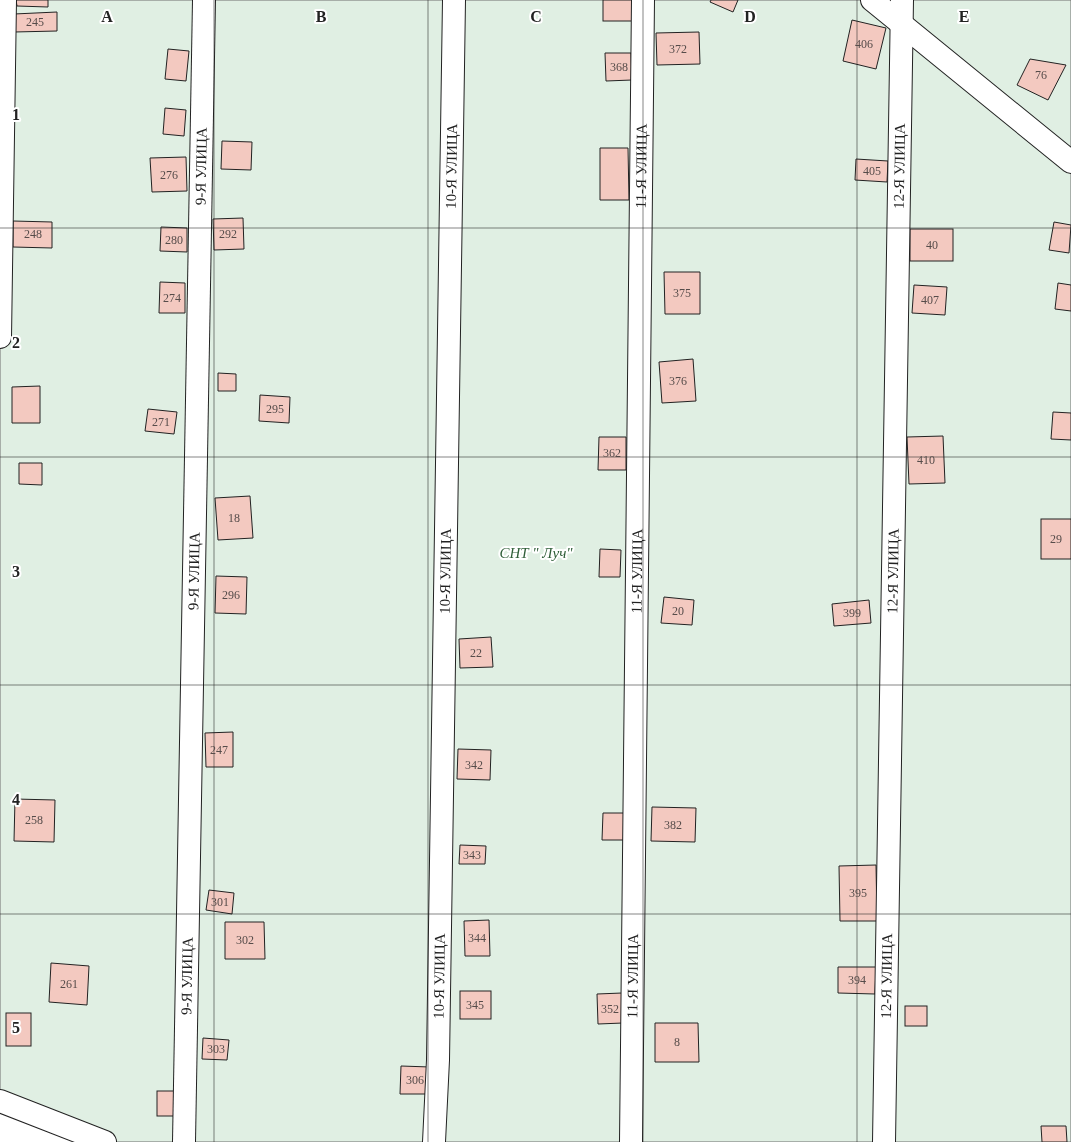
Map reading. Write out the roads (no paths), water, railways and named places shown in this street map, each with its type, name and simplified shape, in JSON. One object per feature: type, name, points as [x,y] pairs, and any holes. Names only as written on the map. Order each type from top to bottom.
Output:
[{"type":"street","points":[[0,338],[4,0]]},
{"type":"street","name":"9-Я УЛИЦА","points":[[184,1142],[204,0]]},
{"type":"street","name":"10-Я УЛИЦА","points":[[434,1142],[438,1060],[454,0]]},
{"type":"street","name":"11-Я УЛИЦА","points":[[631,1142],[643,0]]},
{"type":"street","points":[[872,0],[1071,162]]},
{"type":"street","name":"12-Я УЛИЦА","points":[[884,1142],[902,0]]},
{"type":"street","points":[[0,1101],[105,1142]]},
{"type":"park label","name":"СНТ \" Луч\"","points":[[536,553]]}]
